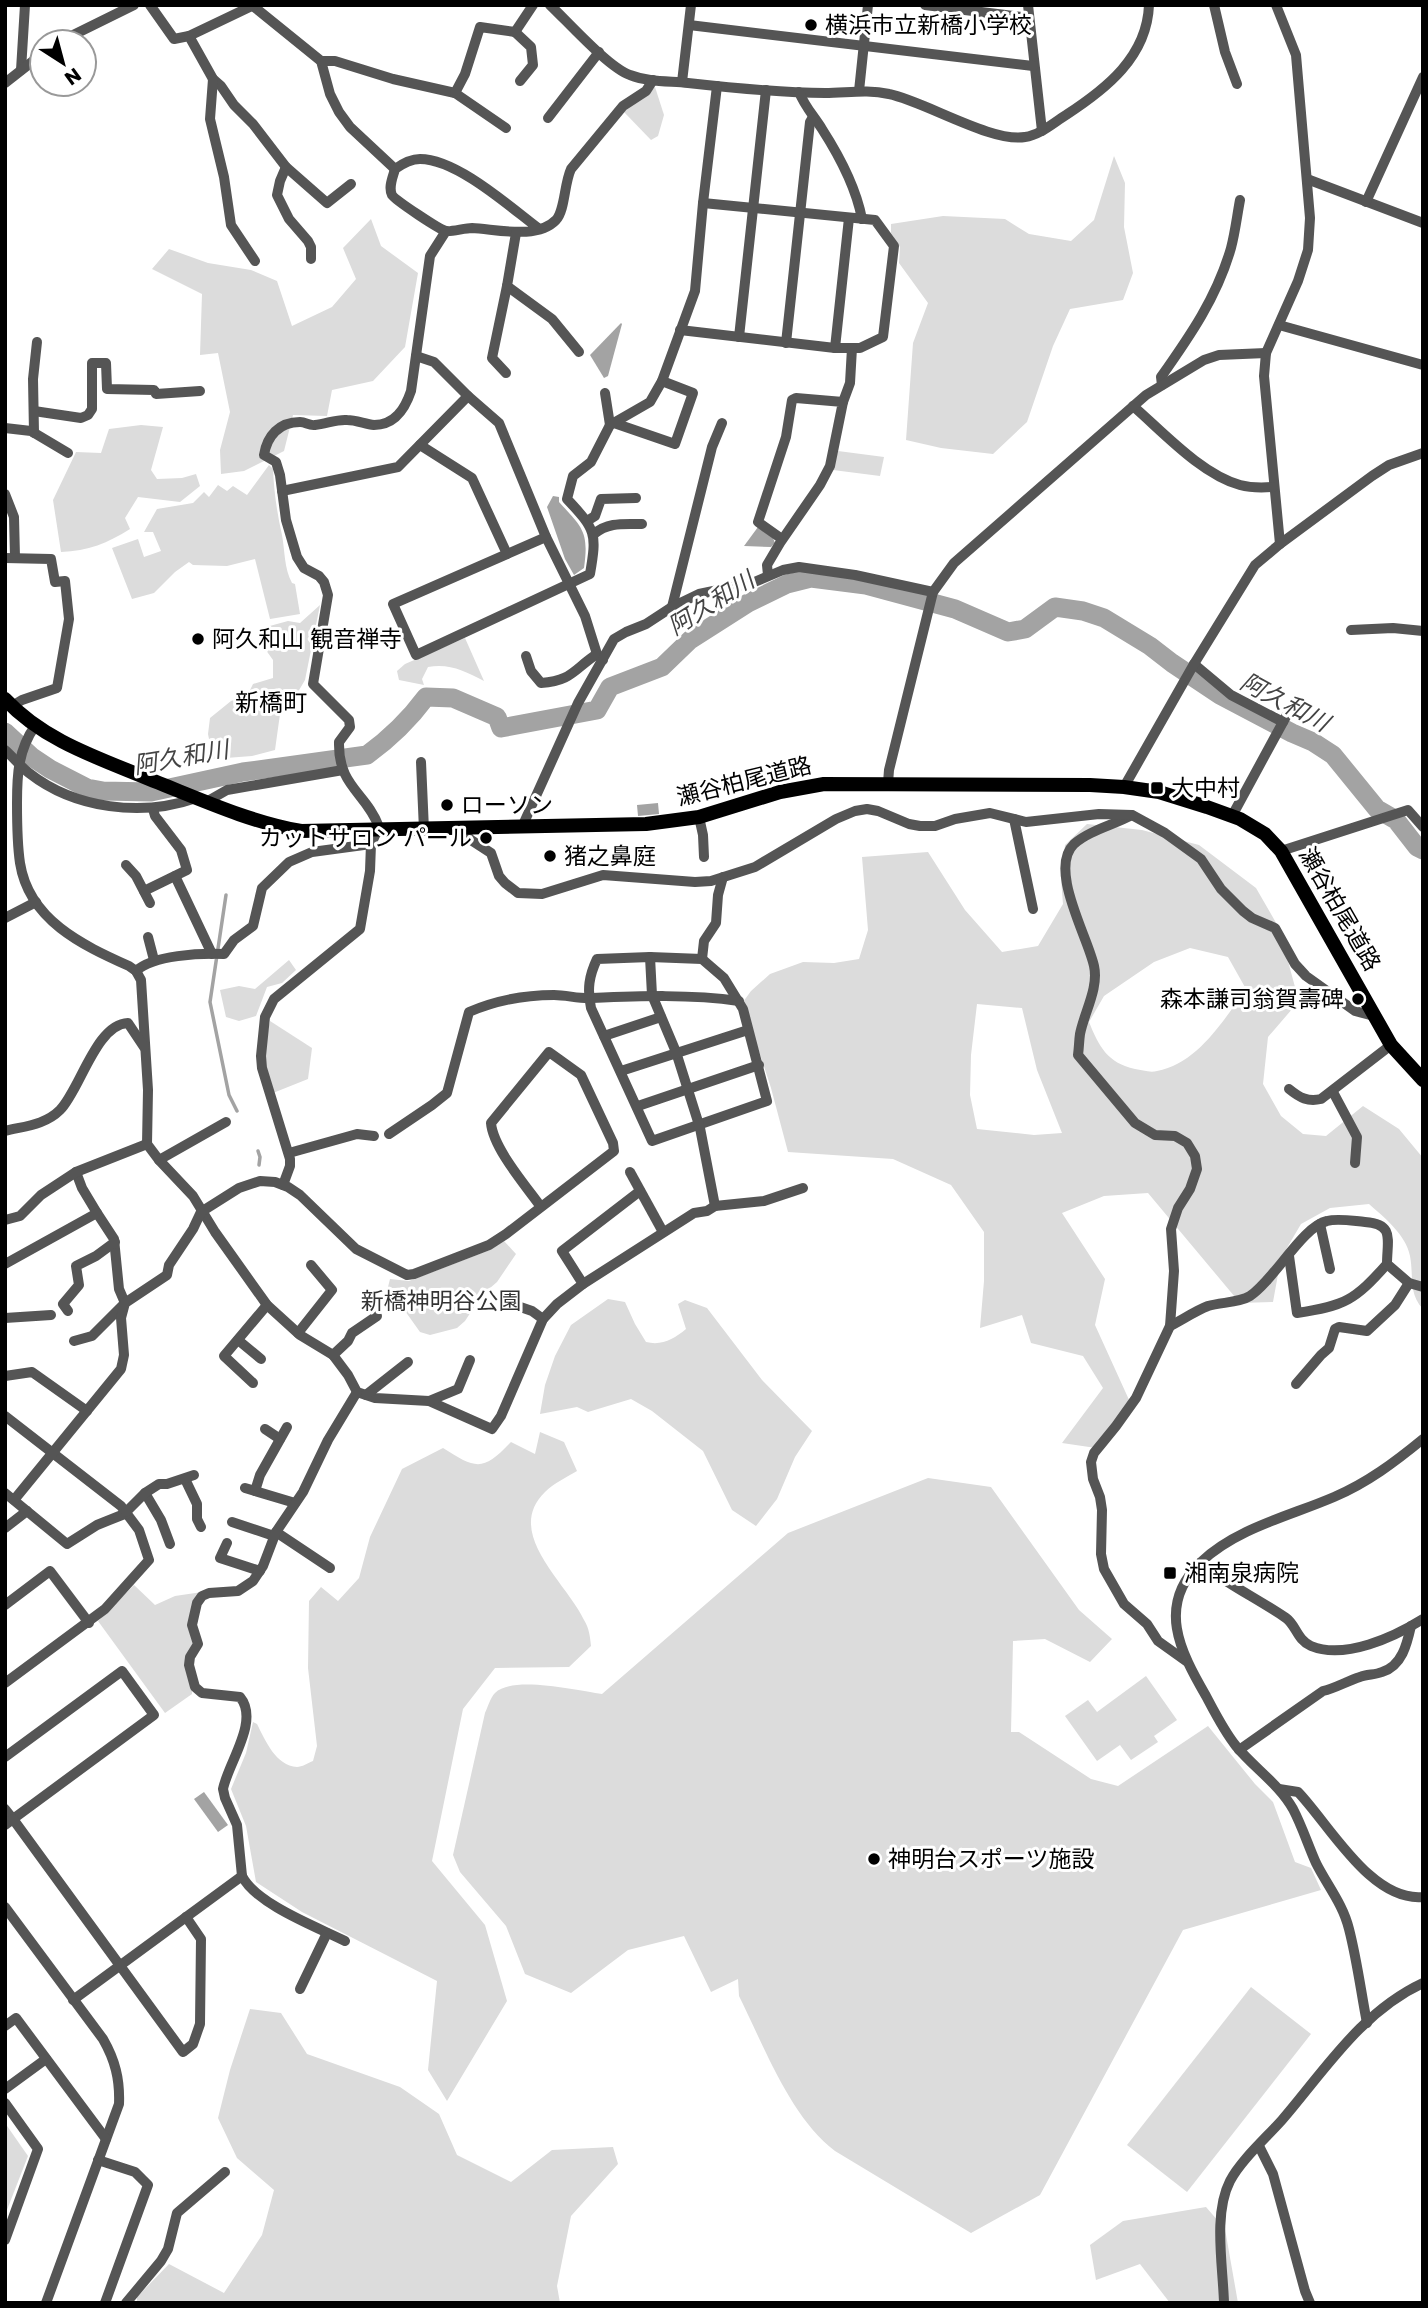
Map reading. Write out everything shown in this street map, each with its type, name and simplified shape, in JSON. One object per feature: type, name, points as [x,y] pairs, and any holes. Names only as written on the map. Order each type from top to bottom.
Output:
[{"type":"main road","name":"瀬谷柏尾道路","points":[[9,703],[30,732],[72,746],[197,799],[265,823],[301,831],[374,838],[424,830],[646,824],[699,817],[802,786],[824,783],[1053,784],[1124,787],[1159,792],[1232,816],[1265,834],[1281,851],[1391,1045],[1423,1080]]},
{"type":"street","points":[[21,70],[25,5]]},
{"type":"street","points":[[87,28],[134,5]]},
{"type":"street","points":[[150,5],[174,39],[189,36],[254,6],[321,61],[330,94],[339,112],[350,127],[395,169]]},
{"type":"street","points":[[515,32],[533,5]]},
{"type":"street","points":[[550,5],[619,70],[629,75],[653,80],[766,90],[859,90],[891,94],[1016,138],[1028,137],[1042,131],[1110,83],[1122,70],[1142,38],[1149,5]]},
{"type":"street","points":[[682,82],[691,5]]},
{"type":"street","points":[[859,90],[868,5]]},
{"type":"street","points":[[925,5],[1029,18]]},
{"type":"street","points":[[1028,5],[1042,131]]},
{"type":"street","points":[[1214,5],[1225,52],[1237,84]]},
{"type":"street","points":[[1277,6],[1296,55],[1310,218],[1308,250],[1298,281],[1266,353],[1264,400],[1280,544]]},
{"type":"street","points":[[689,25],[1033,66]]},
{"type":"street","points":[[455,93],[465,74],[480,27],[515,32],[531,47],[533,65],[520,80]]},
{"type":"street","points":[[189,36],[213,79],[286,167],[327,203],[351,184]]},
{"type":"street","points":[[548,118],[599,52]]},
{"type":"street","points":[[321,61],[335,61],[393,79],[455,93],[506,128]]},
{"type":"street","points":[[5,83],[28,65]]},
{"type":"street","points":[[1366,202],[1423,77]]},
{"type":"street","points":[[213,79],[210,119],[225,177],[231,225],[255,261]]},
{"type":"street","points":[[538,228],[455,168],[421,159],[404,163],[395,169],[391,194],[398,202],[446,231],[474,228],[516,233],[538,228],[555,221],[561,212],[566,181],[571,169],[623,106],[646,91],[653,80]]},
{"type":"street","points":[[546,537],[393,604],[416,654],[590,574],[595,546],[594,534],[587,521],[567,499],[573,476],[591,462],[612,424],[650,402],[662,381],[695,291],[718,86]]},
{"type":"street","points":[[739,337],[766,90]]},
{"type":"street","points":[[799,92],[855,189],[862,219]]},
{"type":"street","points":[[786,344],[810,121],[813,117]]},
{"type":"street","points":[[286,167],[277,195],[289,219],[308,241],[311,259]]},
{"type":"street","points":[[1307,179],[1423,223]]},
{"type":"street","points":[[1162,385],[1161,377],[1209,305],[1225,268],[1240,200]]},
{"type":"street","points":[[680,330],[835,348],[860,348],[883,337],[894,246],[875,220],[703,203]]},
{"type":"street","points":[[835,348],[849,218]]},
{"type":"street","points":[[283,1185],[290,1166],[289,1153],[262,1068],[265,1017],[274,999],[360,929],[374,838],[379,827],[374,812],[351,787],[343,769],[339,742],[350,727],[349,720],[313,684],[328,596],[324,582],[304,568],[297,556],[286,520],[276,462],[264,455],[272,433],[284,424],[302,422],[311,426],[345,419],[373,425],[388,423],[398,416],[407,404],[411,391],[430,256],[446,231]]},
{"type":"street","points":[[506,373],[492,358],[516,233]]},
{"type":"street","points":[[507,286],[552,319],[579,352]]},
{"type":"street","points":[[1279,324],[1423,365]]},
{"type":"street","points":[[34,433],[33,379],[37,342]]},
{"type":"street","points":[[768,575],[767,565],[830,466],[843,402],[850,383],[852,348]]},
{"type":"street","points":[[888,783],[932,595],[954,563],[1133,406],[1162,385],[1204,360],[1219,355],[1266,353]]},
{"type":"street","points":[[416,356],[433,362],[499,423],[546,537],[585,616],[600,657]]},
{"type":"street","points":[[34,411],[81,418],[88,415],[92,409],[92,362],[106,363],[107,389],[154,390],[156,394],[200,391]]},
{"type":"street","points":[[612,424],[675,444],[693,393],[662,381]]},
{"type":"street","points":[[604,393],[612,424]]},
{"type":"street","points":[[282,491],[398,467],[468,396]]},
{"type":"street","points":[[782,539],[758,523],[786,437],[792,400],[796,398],[843,402]]},
{"type":"street","points":[[1133,406],[1216,475],[1239,485],[1273,487]]},
{"type":"street","points":[[672,607],[712,447],[722,423]]},
{"type":"street","points":[[5,428],[34,433],[68,453]]},
{"type":"street","points":[[1124,787],[1190,670],[1255,565],[1371,476],[1389,465],[1422,453],[1423,441]]},
{"type":"street","points":[[420,445],[472,478],[507,554]]},
{"type":"street","points":[[5,494],[15,517],[10,558],[51,559],[55,582],[65,581],[69,619],[57,688],[9,703]]},
{"type":"street","points":[[587,521],[595,516],[601,499],[636,498]]},
{"type":"street","points":[[594,534],[612,524],[642,524]]},
{"type":"street","points":[[522,827],[600,657],[614,639],[699,594],[752,583],[768,575],[799,567],[822,569],[932,595]]},
{"type":"street","points":[[1351,630],[1393,628],[1423,631]]},
{"type":"street","points":[[526,656],[531,671],[541,683],[555,682],[571,676],[587,660],[600,657]]},
{"type":"street","points":[[1190,670],[1283,722]]},
{"type":"street","points":[[1232,816],[1289,711]]},
{"type":"street","points":[[30,732],[19,765],[17,837],[20,865],[36,902],[63,932],[136,971],[141,981],[148,1090],[147,1144],[193,1196],[201,1212],[267,1305],[298,1333],[333,1355],[362,1394],[429,1401],[492,1429],[501,1416],[543,1319],[583,1284],[682,1220],[715,1206],[764,1201],[803,1188]]},
{"type":"street","points":[[5,750],[29,773],[63,793],[104,805],[131,809],[177,805],[227,790],[343,769]]},
{"type":"street","points":[[421,762],[424,830]]},
{"type":"street","points":[[5,775],[19,765]]},
{"type":"street","points":[[144,891],[187,870],[181,850],[155,816],[153,809]]},
{"type":"street","points":[[460,829],[491,853],[499,876],[517,893],[542,894],[603,875],[695,882],[723,877],[754,867],[836,819],[867,809],[920,826],[935,826],[954,819],[990,813],[1042,822],[1099,814],[1132,815],[1165,833],[1201,859],[1221,889],[1243,911],[1275,929],[1295,964],[1306,976],[1355,1011],[1374,1016]]},
{"type":"street","points":[[1281,851],[1408,810],[1423,827]]},
{"type":"street","points":[[1132,815],[1086,836],[1073,845],[1067,855],[1065,876],[1076,918],[1094,967],[1094,982],[1080,1034],[1078,1055],[1135,1123],[1155,1135],[1175,1136],[1187,1143],[1195,1156],[1197,1169],[1171,1229],[1174,1271],[1170,1326],[1136,1398],[1094,1453],[1091,1462],[1102,1510],[1101,1554],[1104,1570],[1124,1604],[1147,1624],[1158,1641],[1186,1661]]},
{"type":"street","points":[[699,817],[704,857]]},
{"type":"street","points":[[1014,819],[1032,909]]},
{"type":"street","points":[[5,840],[17,837]]},
{"type":"street","points":[[136,971],[153,960],[218,954],[253,926],[262,888],[289,862],[312,852],[374,838]]},
{"type":"street","points":[[125,865],[136,876],[150,903]]},
{"type":"street","points":[[174,876],[218,954]]},
{"type":"street","points":[[702,959],[704,941],[716,923],[718,895],[723,877]]},
{"type":"street","points":[[5,918],[36,902]]},
{"type":"street","points":[[148,937],[153,960]]},
{"type":"street","points":[[650,957],[652,995],[676,1052],[698,1123],[715,1206]]},
{"type":"street","points":[[597,959],[702,959],[724,978],[743,1009],[767,1101],[652,1141],[590,1008],[589,978],[597,959]]},
{"type":"street","points":[[389,1134],[447,1093],[469,1012],[502,1000],[558,995],[589,998],[652,995],[739,1001]]},
{"type":"street","points":[[604,1037],[661,1017]]},
{"type":"street","points":[[5,1131],[37,1124],[60,1110],[70,1097],[97,1046],[108,1033],[122,1023],[128,1023],[145,1049]]},
{"type":"street","points":[[621,1071],[748,1030]]},
{"type":"street","points":[[1289,1089],[1299,1098],[1312,1101],[1321,1099],[1391,1045]]},
{"type":"street","points":[[74,1341],[92,1336],[125,1303],[167,1275],[169,1265],[201,1212],[240,1188],[260,1181],[283,1185],[300,1195],[356,1249],[407,1275],[489,1245],[541,1207],[614,1151],[613,1143],[580,1075],[549,1052],[491,1123],[511,1167],[541,1207]]},
{"type":"street","points":[[638,1106],[758,1065]]},
{"type":"street","points":[[1333,1092],[1357,1137],[1355,1163]]},
{"type":"street","points":[[159,1160],[226,1122]]},
{"type":"street","points":[[289,1153],[357,1134],[374,1136]]},
{"type":"street","points":[[5,1220],[20,1216],[41,1195],[76,1172],[147,1144]]},
{"type":"street","points":[[76,1172],[82,1188],[115,1242],[119,1289],[125,1303],[121,1318],[123,1363],[52,1453],[10,1496],[67,1544],[97,1525],[127,1512],[145,1493],[159,1484],[190,1477],[197,1504],[197,1519],[201,1527]]},
{"type":"street","points":[[630,1172],[663,1232]]},
{"type":"street","points":[[583,1284],[562,1251],[640,1191]]},
{"type":"street","points":[[5,1264],[97,1213]]},
{"type":"street","points":[[1170,1326],[1207,1306],[1248,1297],[1272,1276],[1289,1256],[1320,1224],[1327,1221],[1378,1222],[1385,1227],[1388,1234],[1387,1264],[1364,1290],[1329,1308],[1297,1313],[1289,1256]]},
{"type":"street","points":[[1320,1224],[1330,1269]]},
{"type":"street","points":[[68,1311],[63,1304],[79,1285],[76,1266],[115,1242]]},
{"type":"street","points":[[1387,1264],[1409,1283],[1423,1287]]},
{"type":"street","points":[[298,1333],[332,1290],[311,1265]]},
{"type":"street","points":[[1296,1384],[1329,1348],[1335,1329],[1339,1327],[1367,1331],[1395,1305],[1409,1283]]},
{"type":"street","points":[[506,1302],[532,1311],[543,1319]]},
{"type":"street","points":[[253,1383],[224,1356],[267,1305]]},
{"type":"street","points":[[5,1318],[51,1315]]},
{"type":"street","points":[[333,1355],[352,1333],[377,1316]]},
{"type":"street","points":[[238,1340],[261,1359]]},
{"type":"street","points":[[429,1401],[458,1389],[470,1360]]},
{"type":"street","points":[[345,1941],[289,1914],[256,1893],[242,1876],[237,1825],[223,1789],[245,1731],[247,1708],[240,1697],[202,1693],[195,1687],[188,1665],[198,1644],[192,1625],[197,1603],[202,1596],[246,1588],[260,1571],[275,1534],[303,1492],[328,1440],[362,1394],[408,1362]]},
{"type":"street","points":[[5,1376],[32,1372],[87,1411]]},
{"type":"street","points":[[5,1416],[127,1512],[139,1530],[149,1560],[89,1623],[5,1684]]},
{"type":"street","points":[[287,1427],[250,1490],[295,1503]]},
{"type":"street","points":[[265,1429],[280,1439]]},
{"type":"street","points":[[1367,2023],[1349,1928],[1342,1906],[1317,1865],[1293,1809],[1279,1789],[1239,1749],[1221,1723],[1186,1661],[1176,1632],[1176,1616],[1181,1591],[1188,1577],[1217,1548],[1232,1539],[1359,1485],[1423,1440]]},
{"type":"street","points":[[145,1493],[162,1520],[170,1544]]},
{"type":"street","points":[[5,1528],[27,1511]]},
{"type":"street","points":[[232,1522],[275,1534],[330,1569]]},
{"type":"street","points":[[227,1543],[220,1558],[260,1571]]},
{"type":"street","points":[[1200,1563],[1218,1577],[1289,1619],[1298,1636],[1309,1646],[1346,1649],[1367,1646],[1423,1619]]},
{"type":"street","points":[[5,1605],[50,1571],[89,1623]]},
{"type":"street","points":[[1239,1749],[1323,1691],[1392,1667],[1406,1647],[1411,1626]]},
{"type":"street","points":[[5,1757],[122,1671],[154,1715],[9,1822]]},
{"type":"street","points":[[1279,1789],[1298,1791],[1347,1854],[1388,1889],[1402,1897],[1423,1897]]},
{"type":"street","points":[[5,1809],[9,1822],[183,2052],[193,2044],[200,2024],[201,1939],[186,1917]]},
{"type":"street","points":[[73,2000],[242,1876]]},
{"type":"street","points":[[5,1907],[103,2039],[117,2071],[119,2104],[46,2303]]},
{"type":"street","points":[[300,1989],[327,1933]]},
{"type":"street","points":[[1224,2303],[1221,2216],[1231,2180],[1303,2096],[1341,2046],[1387,2004],[1423,1983]]},
{"type":"street","points":[[5,2026],[16,2018],[106,2139]]},
{"type":"street","points":[[5,2089],[46,2059]]},
{"type":"street","points":[[5,2103],[38,2149],[5,2240]]},
{"type":"street","points":[[1259,2146],[1273,2174],[1310,2303]]},
{"type":"street","points":[[98,2160],[135,2172],[148,2185],[105,2303]]},
{"type":"street","points":[[126,2303],[168,2249],[177,2213],[225,2172]]},
{"type":"green space","points":[[655,87],[664,115],[658,136],[651,140],[624,112]]},
{"type":"green space","points":[[1114,156],[1125,183],[1124,227],[1133,273],[1123,300],[1070,309],[1053,346],[1027,422],[993,454],[941,448],[906,440],[913,343],[928,303],[899,263],[900,247],[891,233],[891,224],[943,216],[1005,219],[1029,234],[1071,241],[1094,220]]},
{"type":"green space","points":[[371,219],[381,246],[418,273],[405,347],[373,381],[332,390],[327,416],[293,415],[284,451],[244,471],[221,474],[220,450],[230,412],[218,353],[200,355],[202,294],[152,269],[169,249],[208,263],[251,270],[277,281],[292,326],[332,307],[356,279],[343,248]]},
{"type":"green space","points":[[141,425],[163,427],[151,470],[157,479],[182,478],[196,474],[200,486],[180,502],[138,497],[125,518],[130,529],[97,545],[61,552],[53,500],[76,452],[101,453],[109,429]]},
{"type":"green space","points":[[838,451],[884,457],[880,476],[833,470]]},
{"type":"green space","points":[[269,465],[273,469],[286,565],[289,577],[295,584],[300,614],[270,619],[255,559],[227,566],[193,565],[189,562],[154,593],[132,599],[112,548],[138,539],[144,557],[161,551],[153,532],[144,532],[157,509],[193,503],[204,492],[209,497],[218,485],[227,491],[233,486],[247,495]]},
{"type":"green space","points":[[320,605],[305,680],[280,714],[275,750],[252,756],[213,759],[208,734],[210,718],[231,701],[247,696],[253,684],[273,678],[273,660],[263,646],[266,627],[288,621],[300,623]]},
{"type":"green space","points":[[465,638],[484,681],[463,671],[443,666],[428,667],[422,679],[424,685],[399,680],[397,671],[405,664]]},
{"type":"green space","points":[[1087,824],[1142,830],[1199,845],[1256,888],[1279,928],[1295,987],[1293,1008],[1268,1037],[1263,1084],[1281,1116],[1303,1134],[1326,1136],[1363,1106],[1399,1129],[1423,1158],[1423,1309],[1413,1291],[1408,1248],[1394,1227],[1369,1204],[1330,1208],[1301,1224],[1281,1258],[1273,1302],[1240,1303],[1148,1193],[1104,1196],[1062,1213],[1105,1279],[1095,1325],[1130,1402],[1096,1448],[1062,1443],[1103,1388],[1083,1356],[1031,1343],[1022,1315],[980,1328],[984,1232],[951,1185],[893,1159],[788,1152],[771,1088],[743,1002],[770,974],[803,962],[834,963],[859,959],[868,930],[862,857],[928,852],[965,910],[1002,952],[1038,946],[1063,904],[1061,879],[1065,845]],"holes":[[[1190,948],[1228,957],[1246,989],[1208,1039],[1185,1059],[1152,1072],[1118,1063],[1101,1046],[1089,1022],[1104,996],[1154,962]],[[977,1004],[1022,1008],[1037,1070],[1062,1133],[1034,1135],[977,1129],[970,1095]]]},
{"type":"green space","points":[[289,960],[296,970],[282,983],[267,987],[256,1016],[239,1021],[226,1017],[220,990],[239,986],[255,989]]},
{"type":"green space","points":[[270,1021],[312,1048],[308,1079],[273,1093],[266,1057]]},
{"type":"green space","name":"新橋神明谷公園","points":[[504,1241],[516,1254],[497,1282],[482,1295],[465,1321],[457,1328],[430,1335],[420,1332],[388,1287],[390,1279],[409,1281],[490,1250]]},
{"type":"green space","points":[[608,1299],[625,1302],[646,1342],[652,1343],[668,1341],[686,1329],[678,1304],[685,1300],[707,1308],[762,1380],[812,1431],[795,1457],[777,1499],[756,1526],[732,1510],[703,1451],[652,1411],[631,1399],[588,1412],[577,1407],[540,1414],[545,1385],[555,1356],[571,1325]]},
{"type":"green space","points":[[540,1432],[564,1442],[577,1471],[545,1492],[534,1508],[531,1524],[534,1541],[586,1623],[591,1646],[569,1667],[495,1668],[463,1709],[432,1861],[485,1925],[507,2001],[447,2101],[428,2070],[437,1981],[302,1912],[256,1882],[246,1826],[231,1789],[246,1753],[253,1722],[257,1724],[272,1751],[283,1762],[297,1767],[313,1761],[317,1746],[308,1668],[309,1601],[321,1587],[338,1601],[359,1578],[370,1537],[402,1469],[443,1448],[464,1460],[479,1464],[493,1459],[511,1442],[535,1454]]},
{"type":"green space","name":"神明台スポーツ施設","points":[[928,1478],[991,1487],[1079,1610],[1112,1639],[1090,1662],[1045,1639],[1013,1641],[1011,1732],[1019,1732],[1091,1779],[1118,1786],[1208,1726],[1273,1802],[1295,1862],[1311,1868],[1321,1890],[1183,1930],[1040,2195],[971,2233],[835,2151],[819,2137],[779,2080],[739,1996],[738,1979],[711,1992],[684,1936],[628,1950],[571,1993],[525,1974],[506,1926],[460,1872],[453,1855],[485,1713],[495,1693],[516,1685],[530,1685],[602,1694],[788,1533]]},
{"type":"green space","points":[[134,1585],[155,1605],[175,1596],[202,1592],[194,1643],[192,1694],[165,1713],[98,1621]]},
{"type":"green space","points":[[1146,1676],[1177,1720],[1154,1736],[1158,1742],[1131,1760],[1120,1745],[1097,1761],[1065,1716],[1088,1700],[1097,1712]]},
{"type":"green space","points":[[1251,1987],[1311,2034],[1187,2192],[1127,2145]]},
{"type":"green space","points":[[250,2009],[281,2013],[307,2054],[400,2087],[439,2114],[457,2155],[511,2182],[552,2150],[613,2147],[618,2164],[571,2216],[557,2286],[560,2303],[137,2303],[137,2297],[169,2264],[224,2293],[262,2235],[274,2190],[237,2158],[218,2118]]},
{"type":"green space","points":[[5,2123],[28,2156],[5,2215]]},
{"type":"green space","points":[[1206,2207],[1225,2229],[1238,2303],[1170,2303],[1140,2264],[1096,2280],[1090,2245],[1123,2221]]},
{"type":"shaded area","points":[[621,323],[608,376],[604,378],[590,355]]},
{"type":"shaded area","points":[[553,496],[559,497],[559,502],[579,525],[585,538],[584,568],[574,575],[565,559],[547,507]]},
{"type":"shaded area","points":[[758,527],[773,538],[775,543],[771,547],[744,546]]},
{"type":"shaded area","points":[[658,803],[659,814],[638,816],[637,805]]},
{"type":"shaded area","points":[[204,1792],[228,1825],[218,1832],[194,1799]]},
{"type":"waterway","name":"阿久和川","points":[[5,732],[32,757],[50,769],[87,788],[103,791],[151,792],[243,772],[367,755],[398,729],[426,697],[453,698],[497,717],[501,728],[597,710],[610,687],[662,667],[690,640],[748,603],[787,584],[811,578],[866,585],[955,609],[1008,632],[1025,629],[1055,607],[1083,611],[1104,618],[1150,646],[1220,695],[1313,742],[1333,755],[1377,809],[1396,820],[1417,847],[1423,850]]},
{"type":"waterway","points":[[226,895],[210,1002],[229,1095],[237,1111]]},
{"type":"waterway","points":[[258,1151],[259,1165]]},
{"type":"place","name":"横浜市立新橋小学校","points":[[811,25]]},
{"type":"place","name":"阿久和山 観音禅寺","points":[[198,639]]},
{"type":"place","name":"大中村","points":[[1157,788]]},
{"type":"place","name":"ローソン","points":[[447,805]]},
{"type":"place","name":"カットサロン パール","points":[[486,838]]},
{"type":"place","name":"猪之鼻庭","points":[[550,856]]},
{"type":"place","name":"森本謙司翁賀壽碑","points":[[1358,999]]},
{"type":"place","name":"湘南泉病院","points":[[1170,1573]]},
{"type":"place","name":"神明台スポーツ施設","points":[[874,1859]]},
{"type":"district","name":"新橋町","points":[[271,702]]}]
